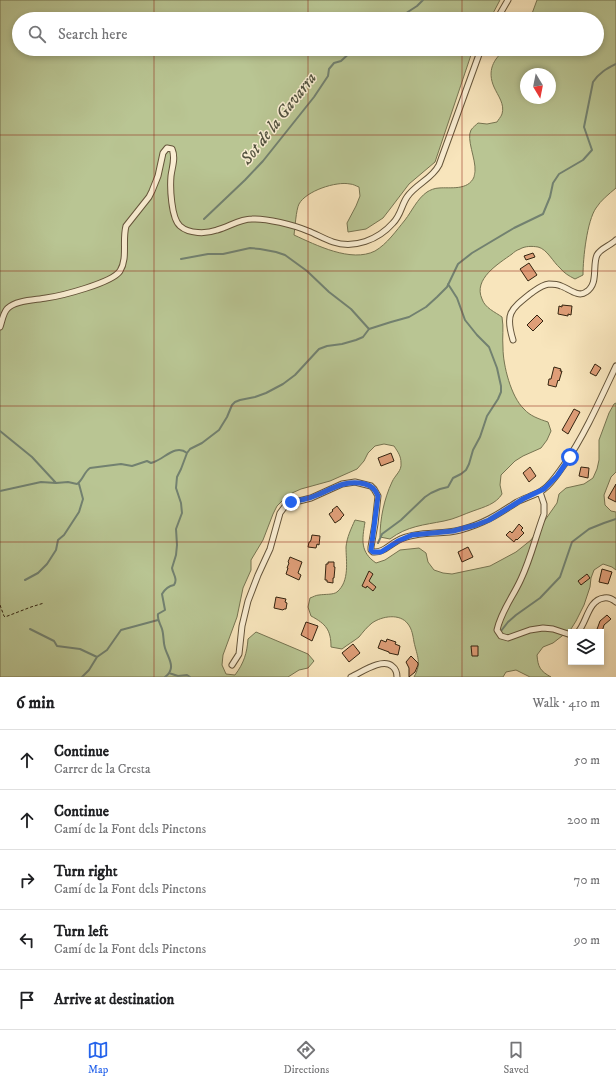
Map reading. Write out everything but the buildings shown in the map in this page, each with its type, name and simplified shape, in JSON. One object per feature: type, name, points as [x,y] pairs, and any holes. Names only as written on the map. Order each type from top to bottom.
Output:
[{"type":"street","points":[[501,12],[508,0]]},
{"type":"street","points":[[0,327],[8,307],[12,305],[79,290],[108,280],[120,272],[125,253],[124,232],[126,226],[149,197],[158,176],[163,153],[167,148],[172,149],[174,156],[171,182],[174,215],[178,225],[189,231],[217,231],[240,220],[256,219],[296,226],[332,242],[345,245],[359,244],[380,234],[397,219],[407,197],[437,170],[478,56]]},
{"type":"street","points":[[513,340],[509,322],[512,312],[518,303],[546,284],[561,286],[578,294],[585,293],[590,288],[594,280],[597,255],[600,251],[616,240]]},
{"type":"street","points":[[232,665],[239,654],[242,626],[248,601],[270,549],[280,513],[286,505],[291,502],[311,498],[342,484],[355,482],[371,486],[378,496],[371,547],[373,552],[381,552],[398,541],[412,535],[453,531],[476,525],[496,516],[523,499],[540,492],[554,479],[570,457],[593,417],[616,366]]},
{"type":"street","points":[[540,492],[544,504],[544,514],[521,580],[499,620],[497,630],[501,636],[508,638],[530,630],[543,628],[553,629],[568,634]]},
{"type":"street","points":[[580,629],[594,603],[602,598],[611,598],[616,602]]},
{"type":"street","points":[[351,677],[374,666],[385,663],[389,664],[395,669],[397,677]]},
{"type":"path","points":[[0,605],[4,616],[6,617],[31,606],[44,603]]},
{"type":"green space","points":[[0,0],[500,0],[494,12],[12,12],[12,56],[471,56],[435,162],[409,184],[383,218],[366,229],[348,232],[347,223],[360,196],[359,187],[351,184],[344,183],[322,188],[308,195],[299,204],[296,215],[294,235],[323,248],[355,255],[375,251],[383,245],[405,220],[420,198],[427,192],[437,188],[453,188],[463,186],[468,184],[474,177],[475,166],[470,144],[471,130],[478,123],[487,124],[497,122],[503,110],[502,103],[494,87],[491,76],[492,66],[499,56],[604,56],[604,12],[533,12],[537,0],[616,0],[616,188],[600,202],[593,214],[586,240],[583,275],[575,279],[573,278],[563,271],[544,250],[538,247],[529,246],[516,251],[494,267],[488,273],[481,285],[480,292],[483,302],[490,310],[502,317],[504,363],[515,397],[519,404],[529,414],[548,422],[551,431],[547,440],[541,448],[515,461],[501,475],[500,485],[502,494],[489,505],[452,519],[403,531],[390,539],[380,537],[385,502],[392,482],[401,466],[400,456],[394,446],[384,444],[375,446],[357,469],[330,481],[301,489],[284,499],[277,506],[263,540],[251,560],[251,570],[243,588],[237,617],[223,655],[222,665],[226,674],[235,675],[244,658],[248,639],[256,632],[308,654],[314,661],[308,668],[299,670],[288,677],[0,677]]},
{"type":"green space","points":[[616,403],[616,472],[611,477],[604,495],[605,505],[611,511],[616,512],[616,570],[603,564],[594,570],[584,605],[571,629],[568,629],[568,631],[553,643],[543,647],[537,655],[540,668],[544,673],[551,677],[530,677],[516,670],[506,672],[503,677],[414,677],[418,668],[418,663],[412,633],[405,621],[396,617],[386,617],[372,623],[359,637],[342,649],[331,647],[330,636],[327,628],[311,616],[308,607],[310,598],[318,595],[335,593],[344,582],[347,564],[346,547],[349,533],[355,520],[365,522],[363,545],[367,554],[376,563],[385,560],[400,550],[419,548],[426,553],[428,562],[434,570],[443,573],[452,574],[490,566],[516,552],[531,540],[557,503],[559,494],[566,488],[584,484],[593,478],[599,460],[599,440],[614,404]]},
{"type":"waterway","name":"Sot de la Gavarra","points":[[408,12],[423,0]]},
{"type":"waterway","name":"Sot de la Gavarra","points":[[204,219],[263,161],[314,97],[328,76],[329,69],[334,63],[341,61],[346,56]]},
{"type":"waterway","points":[[165,677],[169,674],[171,663],[164,646],[163,631],[158,620],[158,614],[165,610],[162,594],[167,588],[174,585],[176,581],[172,568],[176,555],[176,529],[182,513],[181,503],[176,488],[177,477],[187,453],[190,449],[202,443],[219,430],[235,402],[266,393],[283,384],[295,375],[319,349],[356,340],[363,337],[369,329],[409,317],[426,307],[447,287],[458,264],[472,253],[514,228],[543,214],[550,197],[553,183],[559,174],[583,160],[592,150],[584,127],[593,82],[603,72],[616,64]]},
{"type":"waterway","points":[[181,259],[208,254],[223,254],[250,248],[285,255],[307,271],[329,292],[351,309],[369,329]]},
{"type":"waterway","points":[[378,543],[382,534],[401,520],[425,497],[440,489],[448,487],[453,478],[466,470],[487,416],[501,392],[497,368],[489,347],[465,320],[457,298],[448,284]]},
{"type":"waterway","points":[[0,431],[32,457],[56,483]]},
{"type":"waterway","points":[[0,491],[41,482],[68,482],[77,484],[90,468],[121,464],[132,466],[147,461],[151,463],[154,462],[179,450],[187,453]]},
{"type":"waterway","points":[[25,580],[38,573],[47,564],[56,550],[58,540],[64,535],[79,512],[83,499],[79,484]]},
{"type":"waterway","points":[[501,631],[516,615],[540,598],[560,577],[572,542],[589,529],[616,519]]},
{"type":"waterway","points":[[82,677],[89,670],[97,657],[107,650],[121,630],[158,620]]},
{"type":"waterway","points":[[30,629],[54,641],[57,646],[80,649],[97,657]]},
{"type":"waterway","points":[[169,673],[178,676],[187,675],[190,677]]},
{"type":"route","points":[[291,502],[311,498],[342,484],[355,482],[371,486],[378,496],[371,550],[373,552],[381,552],[405,537],[461,530],[489,520],[523,499],[544,489],[557,476],[570,457]]}]
